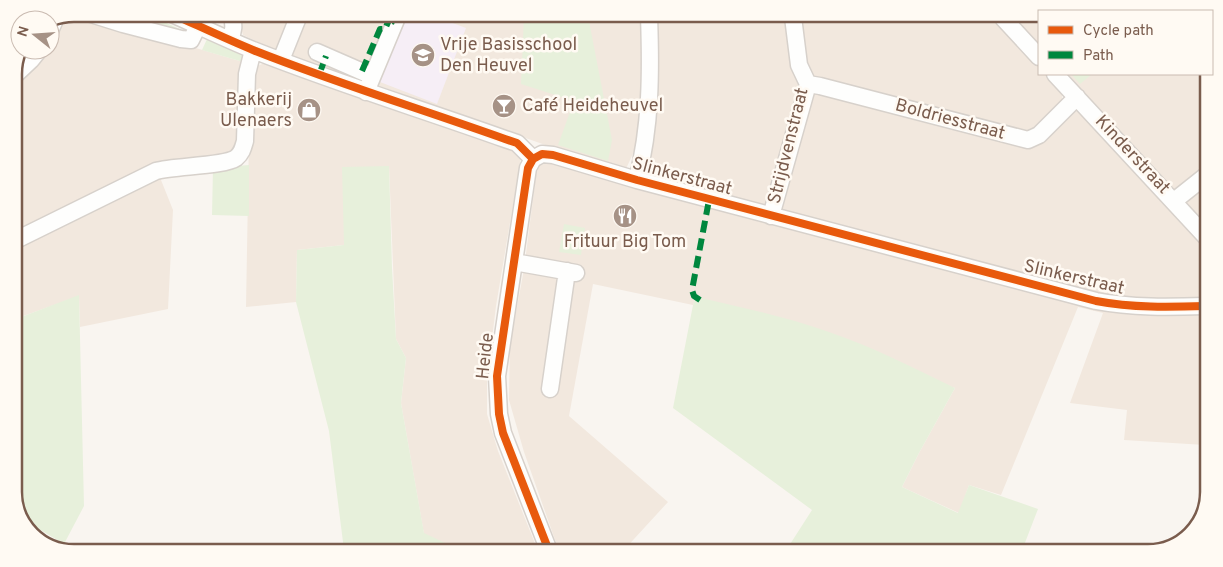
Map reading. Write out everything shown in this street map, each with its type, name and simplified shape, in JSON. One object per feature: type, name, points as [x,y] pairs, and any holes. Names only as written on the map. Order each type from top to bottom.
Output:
[{"type":"street","points":[[117,22],[181,40],[191,40],[198,26]]},
{"type":"street","points":[[189,22],[253,50],[366,92],[505,138],[517,143],[533,158]]},
{"type":"street","points":[[230,39],[234,30],[234,22]]},
{"type":"street","points":[[281,60],[296,22]]},
{"type":"street","points":[[366,92],[395,22]]},
{"type":"street","points":[[637,180],[641,166],[651,86],[649,22]]},
{"type":"street","name":"Strijdvenstraat","points":[[771,216],[808,84],[799,65],[794,22]]},
{"type":"street","points":[[1006,22],[1038,56]]},
{"type":"street","points":[[23,237],[156,171],[224,162],[238,157],[243,150],[247,74],[253,50]]},
{"type":"street","points":[[317,52],[372,76]]},
{"type":"street","name":"Kinderstraat","points":[[1056,75],[1200,230]]},
{"type":"street","name":"Boldriesstraat","points":[[808,84],[1028,140],[1039,135],[1077,97]]},
{"type":"street","name":"Slinkerstraat","points":[[533,158],[542,154],[553,155],[637,180],[1096,302],[1150,307],[1200,306]]},
{"type":"street","name":"Heide","points":[[533,158],[528,168],[497,376],[499,414],[503,433],[546,544]]},
{"type":"street","points":[[1174,201],[1200,180]]},
{"type":"street","points":[[514,262],[572,272],[550,390]]},
{"type":"shaded area","points":[[75,22],[93,22],[189,46],[243,62],[240,144],[225,156],[173,159],[161,162],[23,230],[23,74],[36,60],[60,60],[60,27],[61,25]]},
{"type":"shaded area","points":[[239,22],[390,22],[363,80],[358,80],[273,49],[243,35]]},
{"type":"shaded area","points":[[400,22],[643,22],[642,96],[636,147],[625,171],[551,147],[377,85]]},
{"type":"shaded area","name":"Vrije Basisschool Den Heuvel","points":[[403,22],[450,22],[466,28],[437,104],[380,82]]},
{"type":"shaded area","points":[[655,22],[789,22],[802,84],[768,204],[763,207],[649,176],[648,162]]},
{"type":"shaded area","points":[[800,22],[998,22],[1038,65],[1038,75],[1047,75],[1058,87],[1062,93],[1062,101],[1028,136],[814,77],[807,70]]},
{"type":"shaded area","points":[[1015,22],[1038,22],[1038,48]]},
{"type":"shaded area","points":[[265,63],[513,149],[521,157],[496,306],[487,380],[487,414],[498,451],[535,544],[446,544],[424,534],[401,403],[406,358],[396,339],[389,166],[344,245],[297,250],[296,302],[246,307],[250,80],[257,66]]},
{"type":"shaded area","points":[[1063,75],[1200,75],[1200,174],[1179,191],[1171,190]]},
{"type":"shaded area","points":[[814,92],[1019,144],[1071,112],[1078,111],[1200,238],[1200,299],[1151,301],[1093,294],[784,212],[781,207]]},
{"type":"shaded area","points":[[549,163],[950,270],[1200,310],[1200,445],[1124,440],[1127,410],[1070,403],[1103,313],[1078,307],[1001,495],[969,485],[959,513],[902,487],[955,388],[696,297],[693,305],[593,284],[569,416],[668,502],[629,544],[557,544],[524,452],[509,400],[510,345],[524,269],[539,165]]},
{"type":"shaded area","points":[[159,175],[173,210],[168,309],[80,327],[79,296],[23,316],[23,243]]},
{"type":"shaded area","points":[[1200,189],[1200,222],[1189,209],[1187,203],[1190,197]]},
{"type":"green space","points":[[133,22],[164,22],[186,32],[185,34]]},
{"type":"green space","points":[[524,22],[589,22],[612,140],[608,161],[558,145],[574,101],[521,84]]},
{"type":"green space","points":[[207,39],[243,55],[243,62],[202,50]]},
{"type":"green space","points":[[1072,75],[1091,75],[1080,84]]},
{"type":"green space","points":[[249,165],[249,216],[212,215],[213,168]]},
{"type":"green space","points":[[389,166],[396,339],[406,358],[401,403],[424,533],[447,544],[343,544],[329,431],[296,302],[297,250],[344,245],[342,167]]},
{"type":"green space","points":[[564,224],[585,228],[581,255],[559,252]]},
{"type":"green space","points":[[79,295],[84,506],[65,543],[35,527],[25,509],[23,496],[23,316]]},
{"type":"green space","points":[[696,297],[780,317],[829,332],[909,365],[955,388],[902,487],[958,513],[969,485],[1038,509],[1024,544],[790,544],[812,510],[673,408]]},
{"type":"marked path","points":[[362,71],[380,29],[385,29],[388,22]]},
{"type":"marked path","points":[[319,75],[326,56]]},
{"type":"marked path","points":[[700,300],[694,296],[692,290],[709,200]]},
{"type":"cycle path","points":[[190,22],[284,62],[517,143],[533,159]]},
{"type":"cycle path","points":[[533,159],[542,154],[553,155],[637,180],[1096,301],[1137,306],[1200,306]]},
{"type":"cycle path","points":[[533,159],[528,168],[497,376],[499,414],[503,433],[546,544]]},
{"type":"place","name":"Vrije Basisschool Den Heuvel","points":[[423,55]]},
{"type":"place","name":"Café Heideheuvel","points":[[504,106]]},
{"type":"place","name":"Bakkerij Ulenaers","points":[[309,110]]},
{"type":"place","name":"Frituur Big Tom","points":[[625,216]]}]
